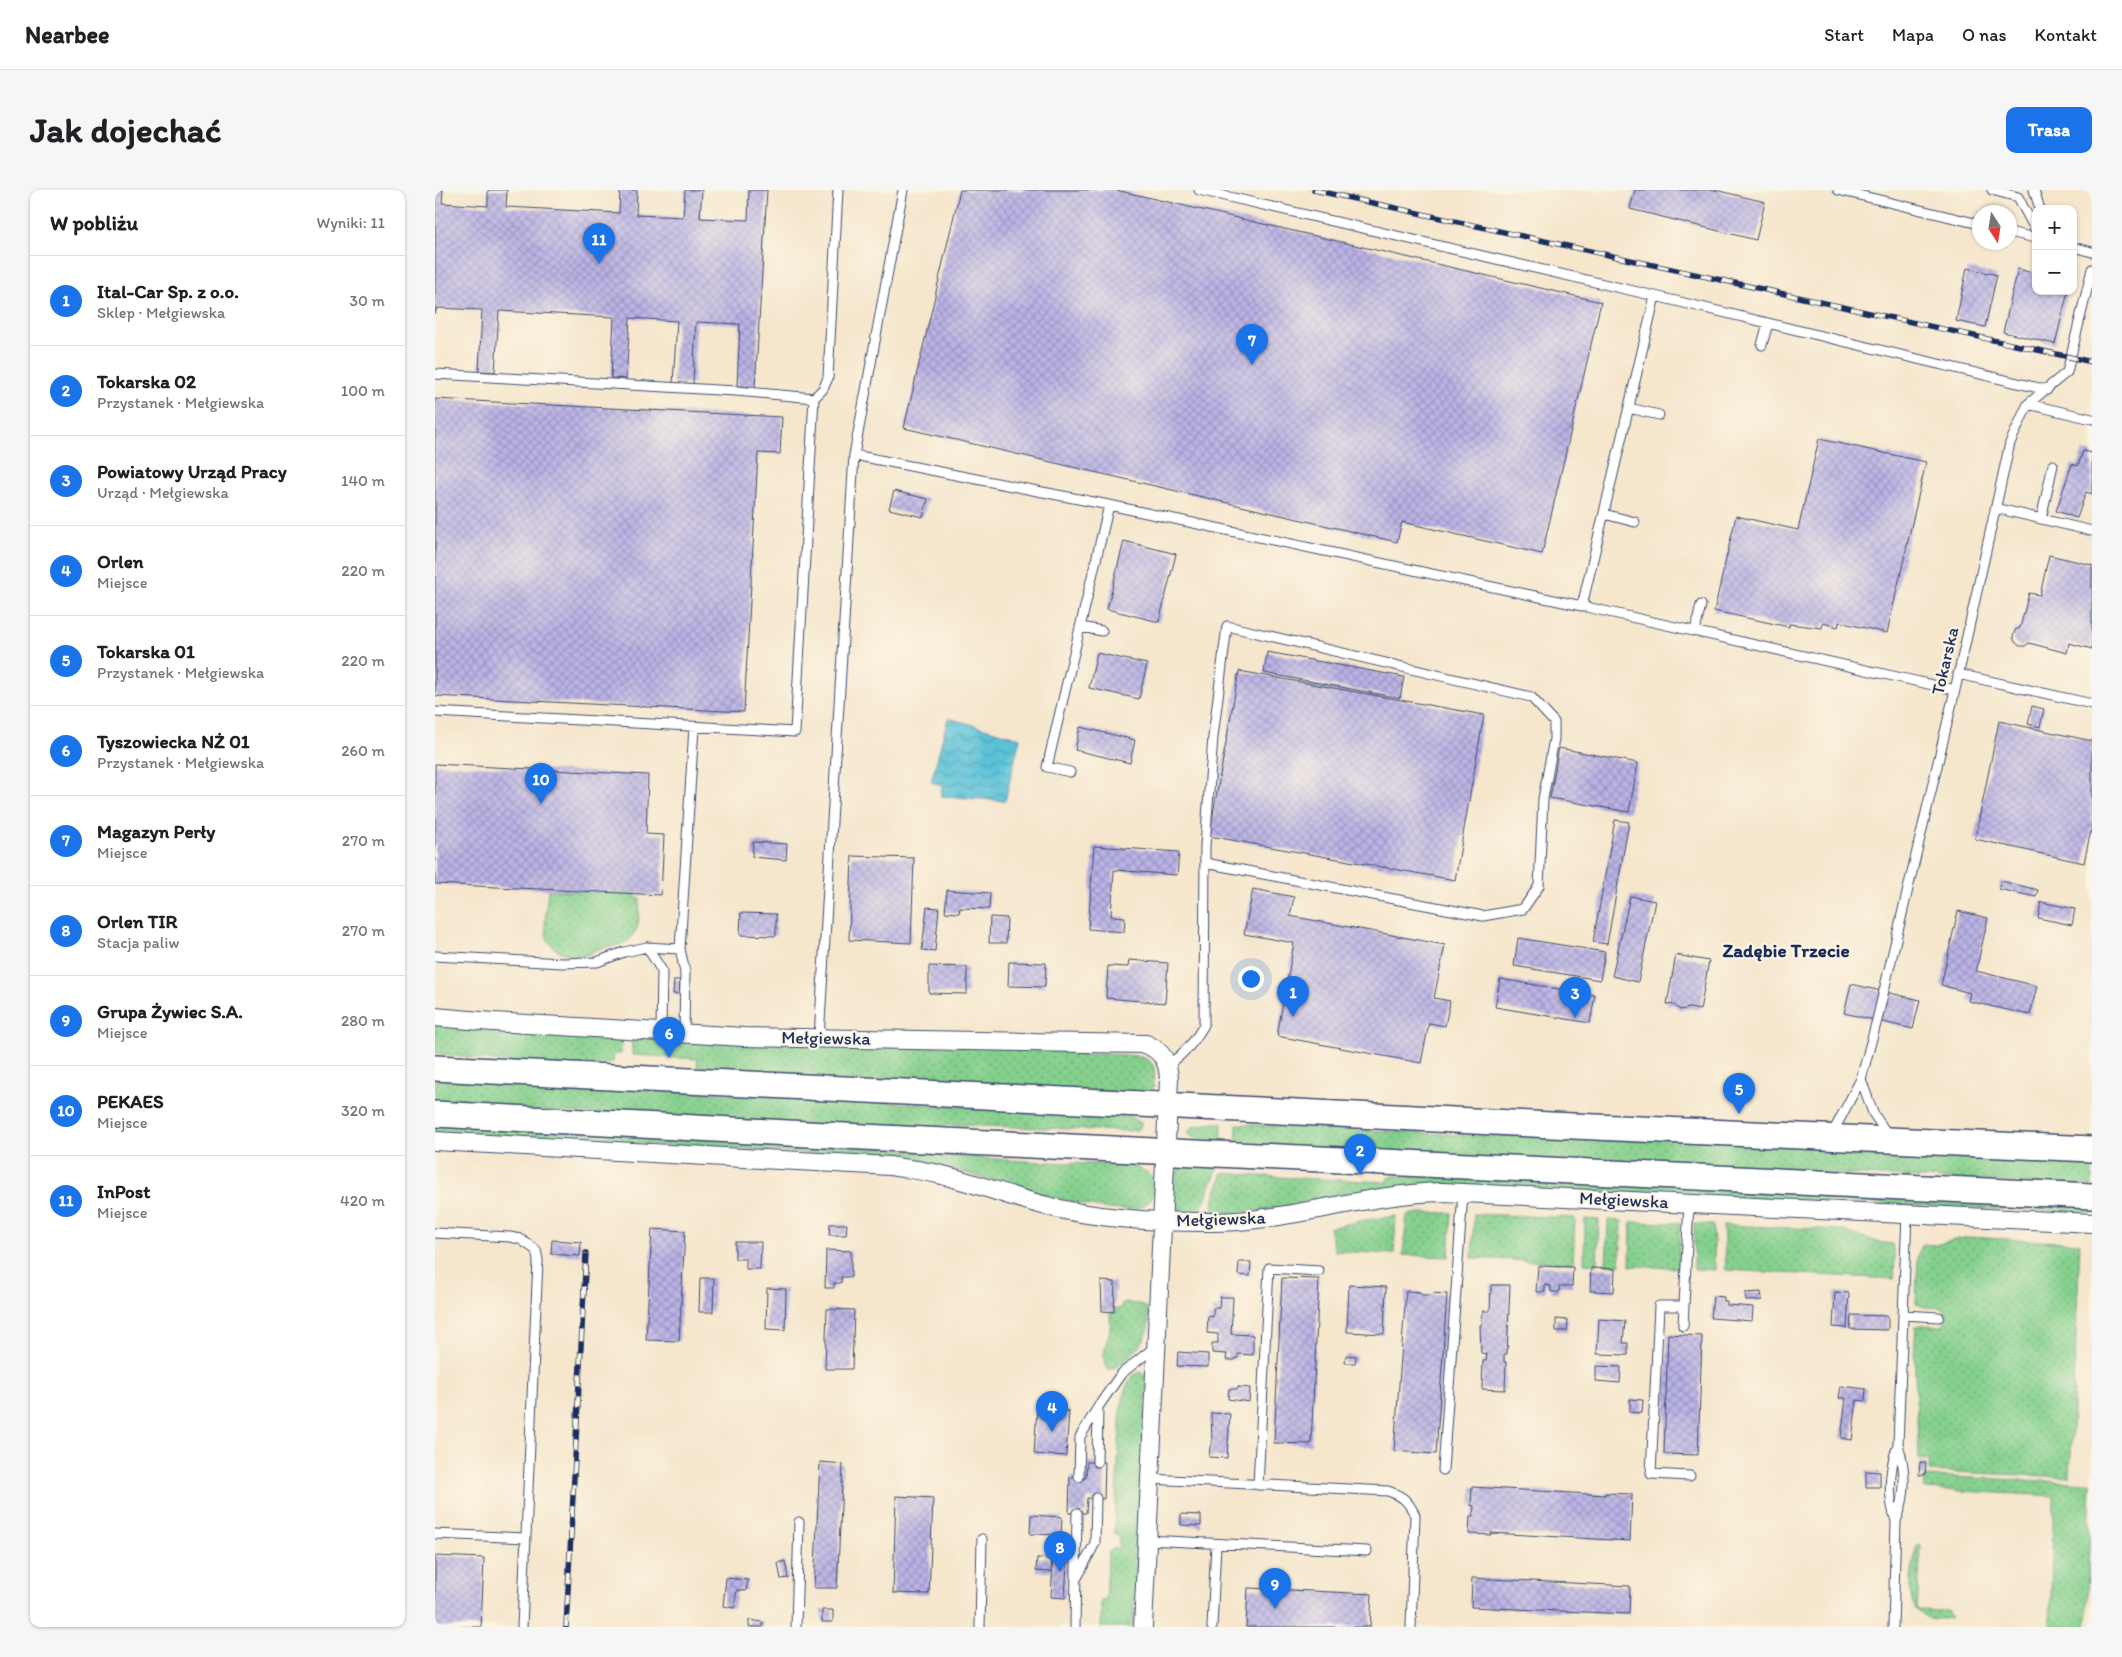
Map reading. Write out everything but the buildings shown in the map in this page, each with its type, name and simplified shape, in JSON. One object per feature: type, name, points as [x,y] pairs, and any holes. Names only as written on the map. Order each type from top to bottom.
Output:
[{"type":"main road","points":[[435,1068],[2092,1149]]},
{"type":"main road","name":"Mełgiewska","points":[[435,1114],[883,1138],[2092,1196]]},
{"type":"street","name":"Mełgiewska","points":[[435,1017],[683,1033],[819,1038],[1146,1044],[1162,1054],[1168,1065],[1162,1220]]},
{"type":"street","name":"Mełgiewska","points":[[435,1141],[890,1166],[938,1174],[1028,1201],[1076,1213],[1162,1220],[1205,1222],[1247,1220],[1302,1213],[1385,1196],[1463,1193],[2090,1223]]},
{"type":"street","points":[[1143,1627],[1162,1220]]},
{"type":"lane","points":[[435,712],[795,732],[813,398],[823,389],[828,378],[838,190]]},
{"type":"lane","points":[[819,1038],[854,455],[903,190]]},
{"type":"lane","points":[[1199,190],[1655,296],[2047,390]]},
{"type":"lane","points":[[1992,190],[2018,197],[2032,223]]},
{"type":"lane","points":[[2034,190],[2039,205]]},
{"type":"lane","points":[[1843,191],[1972,222]]},
{"type":"lane","points":[[2017,234],[2032,237]]},
{"type":"lane","points":[[2077,248],[2092,252]]},
{"type":"lane","name":"Tokarska","points":[[1830,1137],[1861,1079],[1955,690],[2010,443],[2028,404],[2067,372],[2092,269]]},
{"type":"lane","points":[[1582,606],[1655,296]]},
{"type":"lane","points":[[1763,345],[1768,323]]},
{"type":"lane","points":[[435,374],[736,391],[813,398]]},
{"type":"lane","points":[[2028,404],[2092,419]]},
{"type":"lane","points":[[1629,408],[1659,416]]},
{"type":"lane","points":[[854,455],[1109,505],[1582,606],[1955,690]]},
{"type":"lane","points":[[2041,519],[2053,465]]},
{"type":"lane","points":[[1070,772],[1047,767],[1109,505]]},
{"type":"lane","points":[[1995,508],[2092,531]]},
{"type":"lane","points":[[1604,514],[1635,522]]},
{"type":"lane","points":[[1695,632],[1701,605]]},
{"type":"lane","points":[[1168,1065],[1192,1044],[1204,1025],[1205,863],[1213,737],[1227,626],[1531,697],[1555,722],[1554,739],[1543,799],[1539,886],[1523,908],[1483,916],[1205,863]]},
{"type":"lane","points":[[1081,627],[1102,632]]},
{"type":"lane","points":[[1958,674],[2092,704]]},
{"type":"lane","points":[[683,1033],[685,972],[680,949],[695,727]]},
{"type":"lane","points":[[435,956],[562,963],[597,962],[624,952],[647,947],[680,949]]},
{"type":"lane","points":[[647,947],[662,971],[661,1031]]},
{"type":"lane","points":[[1861,1079],[1873,1113],[1891,1139]]},
{"type":"lane","points":[[1443,1470],[1463,1193]]},
{"type":"lane","points":[[1683,1326],[1689,1203]]},
{"type":"lane","points":[[1896,1521],[1903,1505],[1905,1473],[1898,1444],[1907,1213]]},
{"type":"lane","points":[[435,1234],[510,1237],[520,1239],[536,1250],[538,1260],[522,1627]]},
{"type":"lane","points":[[1258,1485],[1269,1268],[1319,1271]]},
{"type":"lane","points":[[1685,1306],[1659,1306],[1651,1474],[1690,1476]]},
{"type":"lane","points":[[1903,1315],[1939,1317]]},
{"type":"lane","points":[[1079,1477],[1080,1437],[1121,1374],[1157,1346]]},
{"type":"lane","points":[[1097,1462],[1098,1407]]},
{"type":"lane","points":[[1893,1627],[1896,1521],[1891,1505],[1890,1492],[1892,1461],[1898,1444]]},
{"type":"lane","points":[[1150,1480],[1388,1491],[1399,1494],[1407,1501],[1415,1515],[1411,1627]]},
{"type":"lane","points":[[1076,1579],[1095,1543],[1096,1498]]},
{"type":"lane","points":[[1075,1627],[1077,1513]]},
{"type":"lane","points":[[796,1627],[799,1522]]},
{"type":"lane","points":[[435,1534],[526,1538]]},
{"type":"lane","points":[[980,1627],[982,1538]]},
{"type":"lane","points":[[1147,1540],[1367,1550]]},
{"type":"lane","points":[[1212,1627],[1216,1544]]},
{"type":"green space","points":[[548,890],[636,893],[636,898],[640,898],[636,931],[622,944],[599,949],[587,955],[563,953],[554,948],[546,934],[545,922]]},
{"type":"green space","points":[[435,1025],[622,1037],[621,1054],[614,1054],[613,1062],[582,1067],[520,1064],[435,1053]]},
{"type":"green space","points":[[632,1037],[1073,1050],[1074,1054],[1131,1055],[1146,1059],[1152,1063],[1154,1076],[1152,1083],[1155,1086],[1146,1093],[766,1078],[697,1066],[698,1059],[632,1055]]},
{"type":"green space","points":[[435,1078],[1127,1115],[1141,1123],[1141,1126],[1137,1130],[1128,1131],[959,1125],[876,1129],[435,1105]]},
{"type":"green space","points":[[1211,1123],[1222,1123],[1221,1145],[1192,1137],[1188,1132],[1193,1127]]},
{"type":"green space","points":[[435,1124],[887,1148],[1007,1160],[1128,1165],[1139,1168],[1149,1174],[1155,1188],[1150,1200],[1142,1206],[1133,1209],[1116,1210],[1090,1206],[907,1159],[435,1132]]},
{"type":"green space","points":[[1237,1124],[1487,1136],[1550,1133],[2092,1157],[2092,1186],[1236,1145]]},
{"type":"green space","points":[[1219,1162],[1199,1214],[1178,1210],[1172,1203],[1171,1192],[1176,1173],[1183,1164]]},
{"type":"green space","points":[[1429,1171],[2092,1204],[2092,1213],[1441,1185],[1364,1190],[1266,1210],[1213,1213],[1214,1197],[1223,1173],[1388,1182],[1389,1177]]},
{"type":"green space","points":[[1452,1213],[1449,1257],[1403,1255],[1407,1215]]},
{"type":"green space","points":[[1474,1214],[1575,1218],[1573,1263],[1472,1258]]},
{"type":"green space","points":[[1396,1216],[1394,1254],[1335,1251],[1329,1228],[1365,1220]]},
{"type":"green space","points":[[1585,1219],[1599,1220],[1597,1264],[1584,1263]]},
{"type":"green space","points":[[1608,1220],[1622,1221],[1620,1265],[1606,1264]]},
{"type":"green space","points":[[1631,1222],[1679,1223],[1679,1268],[1630,1266]]},
{"type":"green space","points":[[1694,1224],[1713,1225],[1715,1270],[1694,1269]]},
{"type":"green space","points":[[1723,1225],[1840,1230],[1878,1242],[1892,1244],[1895,1258],[1894,1279],[1726,1270]]},
{"type":"green space","points":[[1968,1237],[2080,1243],[2070,1477],[1929,1471],[1929,1460],[1919,1459],[1914,1353],[1916,1327],[1921,1325],[1944,1326],[1945,1308],[1925,1307],[1916,1304],[1918,1254],[1923,1244],[1935,1245]]},
{"type":"green space","points":[[1122,1303],[1140,1304],[1148,1309],[1148,1330],[1145,1338],[1131,1356],[1113,1368],[1108,1369],[1104,1357],[1110,1329],[1110,1313],[1114,1313],[1115,1309],[1120,1309]]},
{"type":"green space","points":[[1141,1372],[1145,1375],[1147,1386],[1138,1518],[1139,1552],[1136,1564],[1133,1625],[1132,1627],[1101,1627],[1101,1600],[1106,1600],[1108,1553],[1115,1548],[1119,1548],[1119,1536],[1114,1535],[1121,1407],[1127,1385],[1134,1375]]},
{"type":"green space","points":[[1925,1476],[2091,1483],[2086,1627],[2050,1627],[2054,1496],[1924,1489]]},
{"type":"green space","points":[[1917,1545],[1921,1546],[1917,1610],[1914,1607],[1911,1596],[1911,1584]]},
{"type":"green space","points":[[1917,1610],[1947,1611],[1951,1618],[1934,1618]]},
{"type":"water","points":[[948,718],[1020,738],[1005,801],[941,796],[942,785],[931,782]]},
{"type":"railway","points":[[1314,190],[2092,362]]},
{"type":"railway","points":[[566,1627],[586,1253]]},
{"type":"place","name":"InPost","points":[[599,264]]},
{"type":"place","name":"Magazyn Perły","points":[[1252,365]]},
{"type":"place","name":"PEKAES","points":[[541,804]]},
{"type":"place","name":"Ital-Car Sp. z o.o.","points":[[1293,1017]]},
{"type":"place","name":"Powiatowy Urząd Pracy","points":[[1575,1018]]},
{"type":"place","name":"Tyszowiecka NŻ 01","points":[[669,1058]]},
{"type":"place","name":"Tokarska 01","points":[[1739,1114]]},
{"type":"place","name":"Tokarska 02","points":[[1360,1175]]},
{"type":"place","name":"Orlen","points":[[1052,1432]]},
{"type":"place","name":"Orlen TIR","points":[[1060,1572]]},
{"type":"place","name":"Grupa Żywiec S.A.","points":[[1275,1609]]},
{"type":"district","name":"Zadębie Trzecie","points":[[1786,950]]}]
